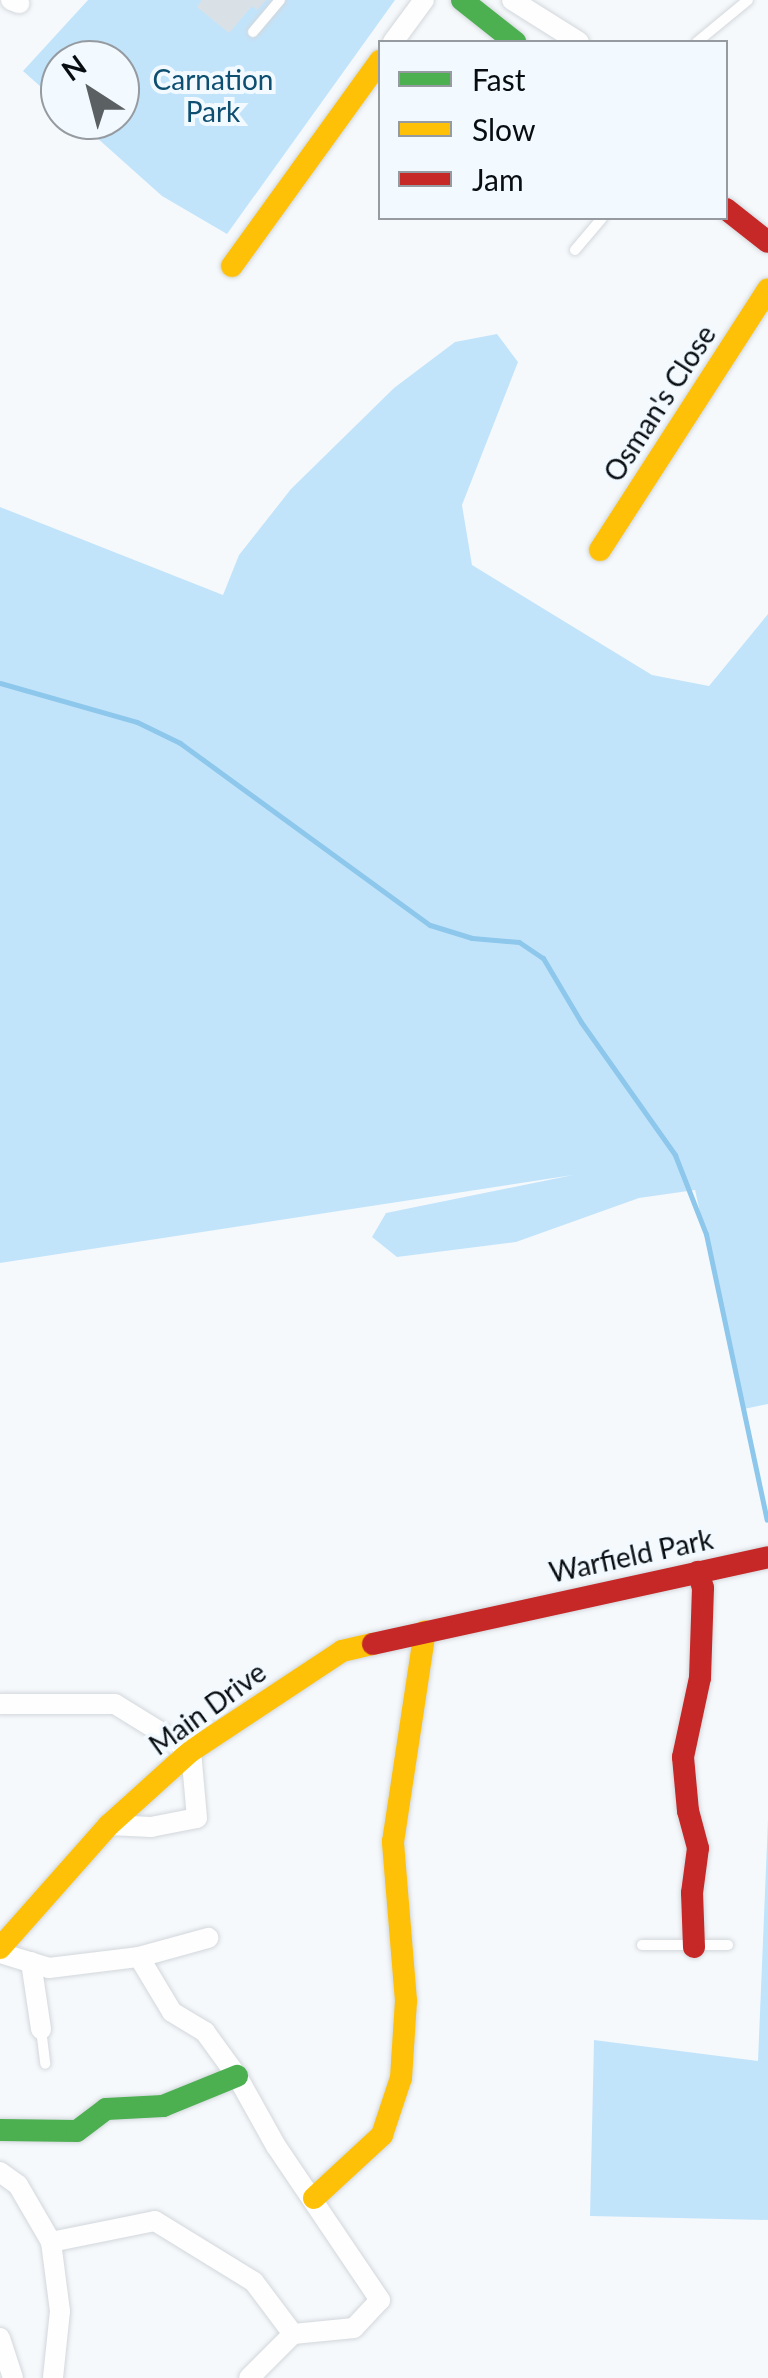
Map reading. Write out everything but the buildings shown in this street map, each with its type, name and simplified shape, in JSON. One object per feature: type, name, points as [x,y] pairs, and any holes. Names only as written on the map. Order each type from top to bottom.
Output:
[{"type":"street","points":[[395,40],[424,0]]},
{"type":"street","points":[[462,0],[513,40]]},
{"type":"street","points":[[512,0],[576,40]]},
{"type":"street","points":[[232,266],[378,63]]},
{"type":"street","points":[[728,211],[768,242]]},
{"type":"street","name":"Osman's Close","points":[[600,550],[768,289]]},
{"type":"street","name":"Warfield Park","points":[[508,1612],[768,1557]]},
{"type":"street","points":[[694,1948],[692,1893],[698,1848],[688,1811],[683,1758],[700,1678],[703,1588],[698,1572]]},
{"type":"street","name":"Main Drive","points":[[0,1950],[109,1825],[191,1751],[342,1651],[508,1612]]},
{"type":"street","points":[[314,2198],[382,2134],[400,2078],[406,2001],[393,1842],[425,1631]]},
{"type":"street","points":[[0,1704],[114,1704],[191,1751],[197,1818],[152,1827],[109,1825]]},
{"type":"street","points":[[0,1950],[49,1968],[139,1957],[208,1938]]},
{"type":"street","points":[[139,1957],[172,2012],[206,2032],[237,2076],[276,2146],[380,2300],[354,2328],[294,2334],[249,2378]]},
{"type":"street","points":[[31,1962],[41,2029]]},
{"type":"street","points":[[0,2130],[77,2131],[106,2109],[163,2106],[237,2076]]},
{"type":"street","points":[[0,2172],[18,2185],[51,2242],[60,2311],[53,2378]]},
{"type":"street","points":[[51,2242],[154,2222],[254,2282],[294,2334]]},
{"type":"street","points":[[0,2338],[14,2378]]},
{"type":"lane","points":[[254,32],[280,0]]},
{"type":"lane","points":[[699,40],[748,0]]},
{"type":"lane","points":[[575,250],[600,220]]},
{"type":"lane","points":[[642,1945],[728,1945]]},
{"type":"lane","points":[[41,2029],[45,2064]]},
{"type":"green space","name":"Carnation Park","points":[[88,0],[395,0],[227,234],[162,196],[99,140],[140,140],[140,40],[51,40]]},
{"type":"green space","name":"Carnation Park","points":[[40,52],[40,86],[23,71]]},
{"type":"green space","points":[[497,334],[518,362],[462,505],[472,565],[652,675],[709,686],[768,614],[768,1404],[744,1409],[695,1190],[639,1198],[516,1242],[397,1257],[372,1237],[386,1213],[573,1175],[0,1263],[0,507],[223,595],[239,555],[291,489],[394,388],[455,342]]},
{"type":"green space","points":[[768,1819],[768,2220],[590,2216],[594,2040],[758,2061]]},
{"type":"waterway","points":[[0,683],[137,722],[180,743],[430,925],[472,938],[519,942],[543,958],[581,1022],[675,1155],[706,1234],[767,1520]]},
{"type":"traffic: fast","points":[[462,0],[512,40]]},
{"type":"traffic: fast","points":[[0,2130],[77,2131],[106,2109],[163,2106],[237,2076]]},
{"type":"traffic: slow","points":[[232,266],[378,64]]},
{"type":"traffic: slow","points":[[600,550],[768,289]]},
{"type":"traffic: slow","points":[[314,2198],[382,2135],[401,2078],[406,2001],[393,1842],[425,1631]]},
{"type":"traffic: slow","points":[[0,1948],[109,1825],[191,1751],[342,1651],[373,1644]]},
{"type":"traffic: jam","points":[[728,211],[768,242]]},
{"type":"traffic: jam","points":[[373,1644],[768,1557]]},
{"type":"traffic: jam","points":[[694,1947],[692,1893],[698,1848],[688,1811],[683,1757],[700,1678],[703,1588],[698,1572]]}]
